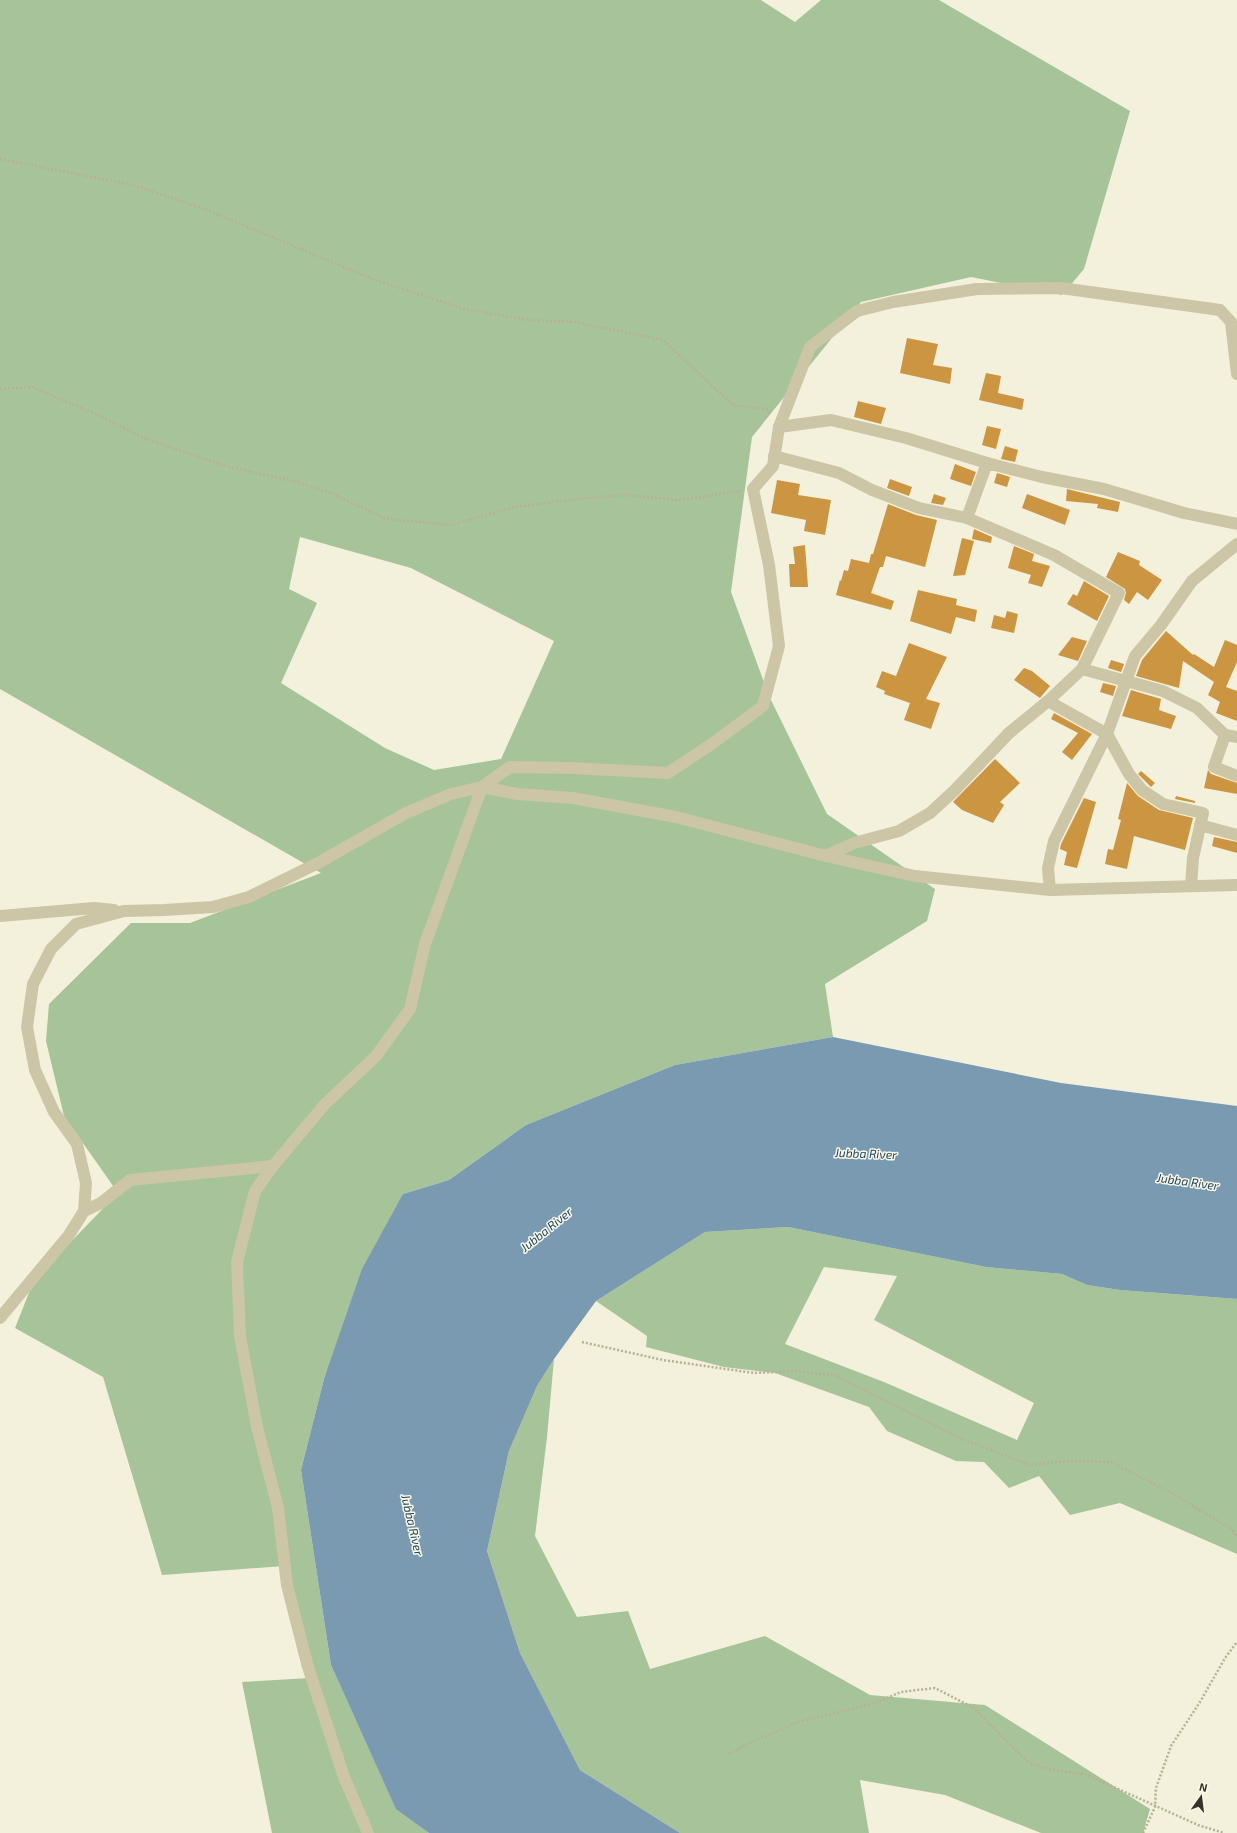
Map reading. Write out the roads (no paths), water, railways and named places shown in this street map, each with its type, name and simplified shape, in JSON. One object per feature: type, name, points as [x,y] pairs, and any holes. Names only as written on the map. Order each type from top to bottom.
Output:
[{"type":"street","points":[[0,916],[94,908],[124,911],[213,907],[249,898],[318,863],[406,813],[451,794],[482,787],[510,767],[668,772],[713,742],[763,706],[778,646],[769,565],[753,489],[773,466],[779,427],[810,347],[857,311],[893,302],[977,289],[1061,288],[1220,310],[1231,322],[1237,374]]},
{"type":"street","points":[[779,427],[832,420],[906,438],[987,463],[1042,477],[1104,489],[1184,513],[1237,524]]},
{"type":"street","points":[[774,456],[839,472],[872,490],[919,508],[967,518],[1054,555],[1119,593],[1082,669],[1048,701],[1009,733],[930,814],[899,831],[854,843],[826,856]]},
{"type":"street","points":[[967,518],[987,463]]},
{"type":"street","points":[[1050,890],[1048,868],[1054,841],[1107,734],[1135,656],[1161,625],[1192,581],[1237,544]]},
{"type":"street","points":[[1082,669],[1163,691],[1197,708],[1225,735],[1237,737]]},
{"type":"street","points":[[1048,701],[1107,734],[1129,774],[1138,786],[1163,804],[1203,814],[1193,858],[1191,886]]},
{"type":"street","points":[[1225,735],[1214,767],[1237,776]]},
{"type":"street","points":[[482,787],[517,794],[573,798],[676,817],[826,856],[915,876],[1050,890],[1237,885]]},
{"type":"street","points":[[368,1833],[344,1777],[308,1666],[290,1600],[278,1508],[257,1427],[240,1336],[238,1262],[255,1191],[273,1166],[325,1104],[376,1056],[410,1009],[425,944],[482,787]]},
{"type":"street","points":[[1200,825],[1237,835]]},
{"type":"street","points":[[0,1318],[69,1235],[84,1211],[86,1183],[77,1144],[54,1112],[35,1070],[28,1027],[33,984],[51,948],[76,924],[124,911]]},
{"type":"street","points":[[84,1211],[101,1203],[130,1180],[273,1166]]},
{"type":"water","name":"Jubba River","points":[[833,1037],[1061,1083],[1237,1106],[1237,1299],[1120,1290],[1087,1285],[1062,1274],[986,1267],[788,1227],[705,1232],[596,1301],[554,1359],[537,1386],[509,1451],[487,1551],[520,1653],[580,1770],[680,1833],[429,1833],[396,1809],[331,1665],[301,1470],[324,1379],[362,1269],[403,1194],[449,1180],[526,1125],[675,1065]]}]
